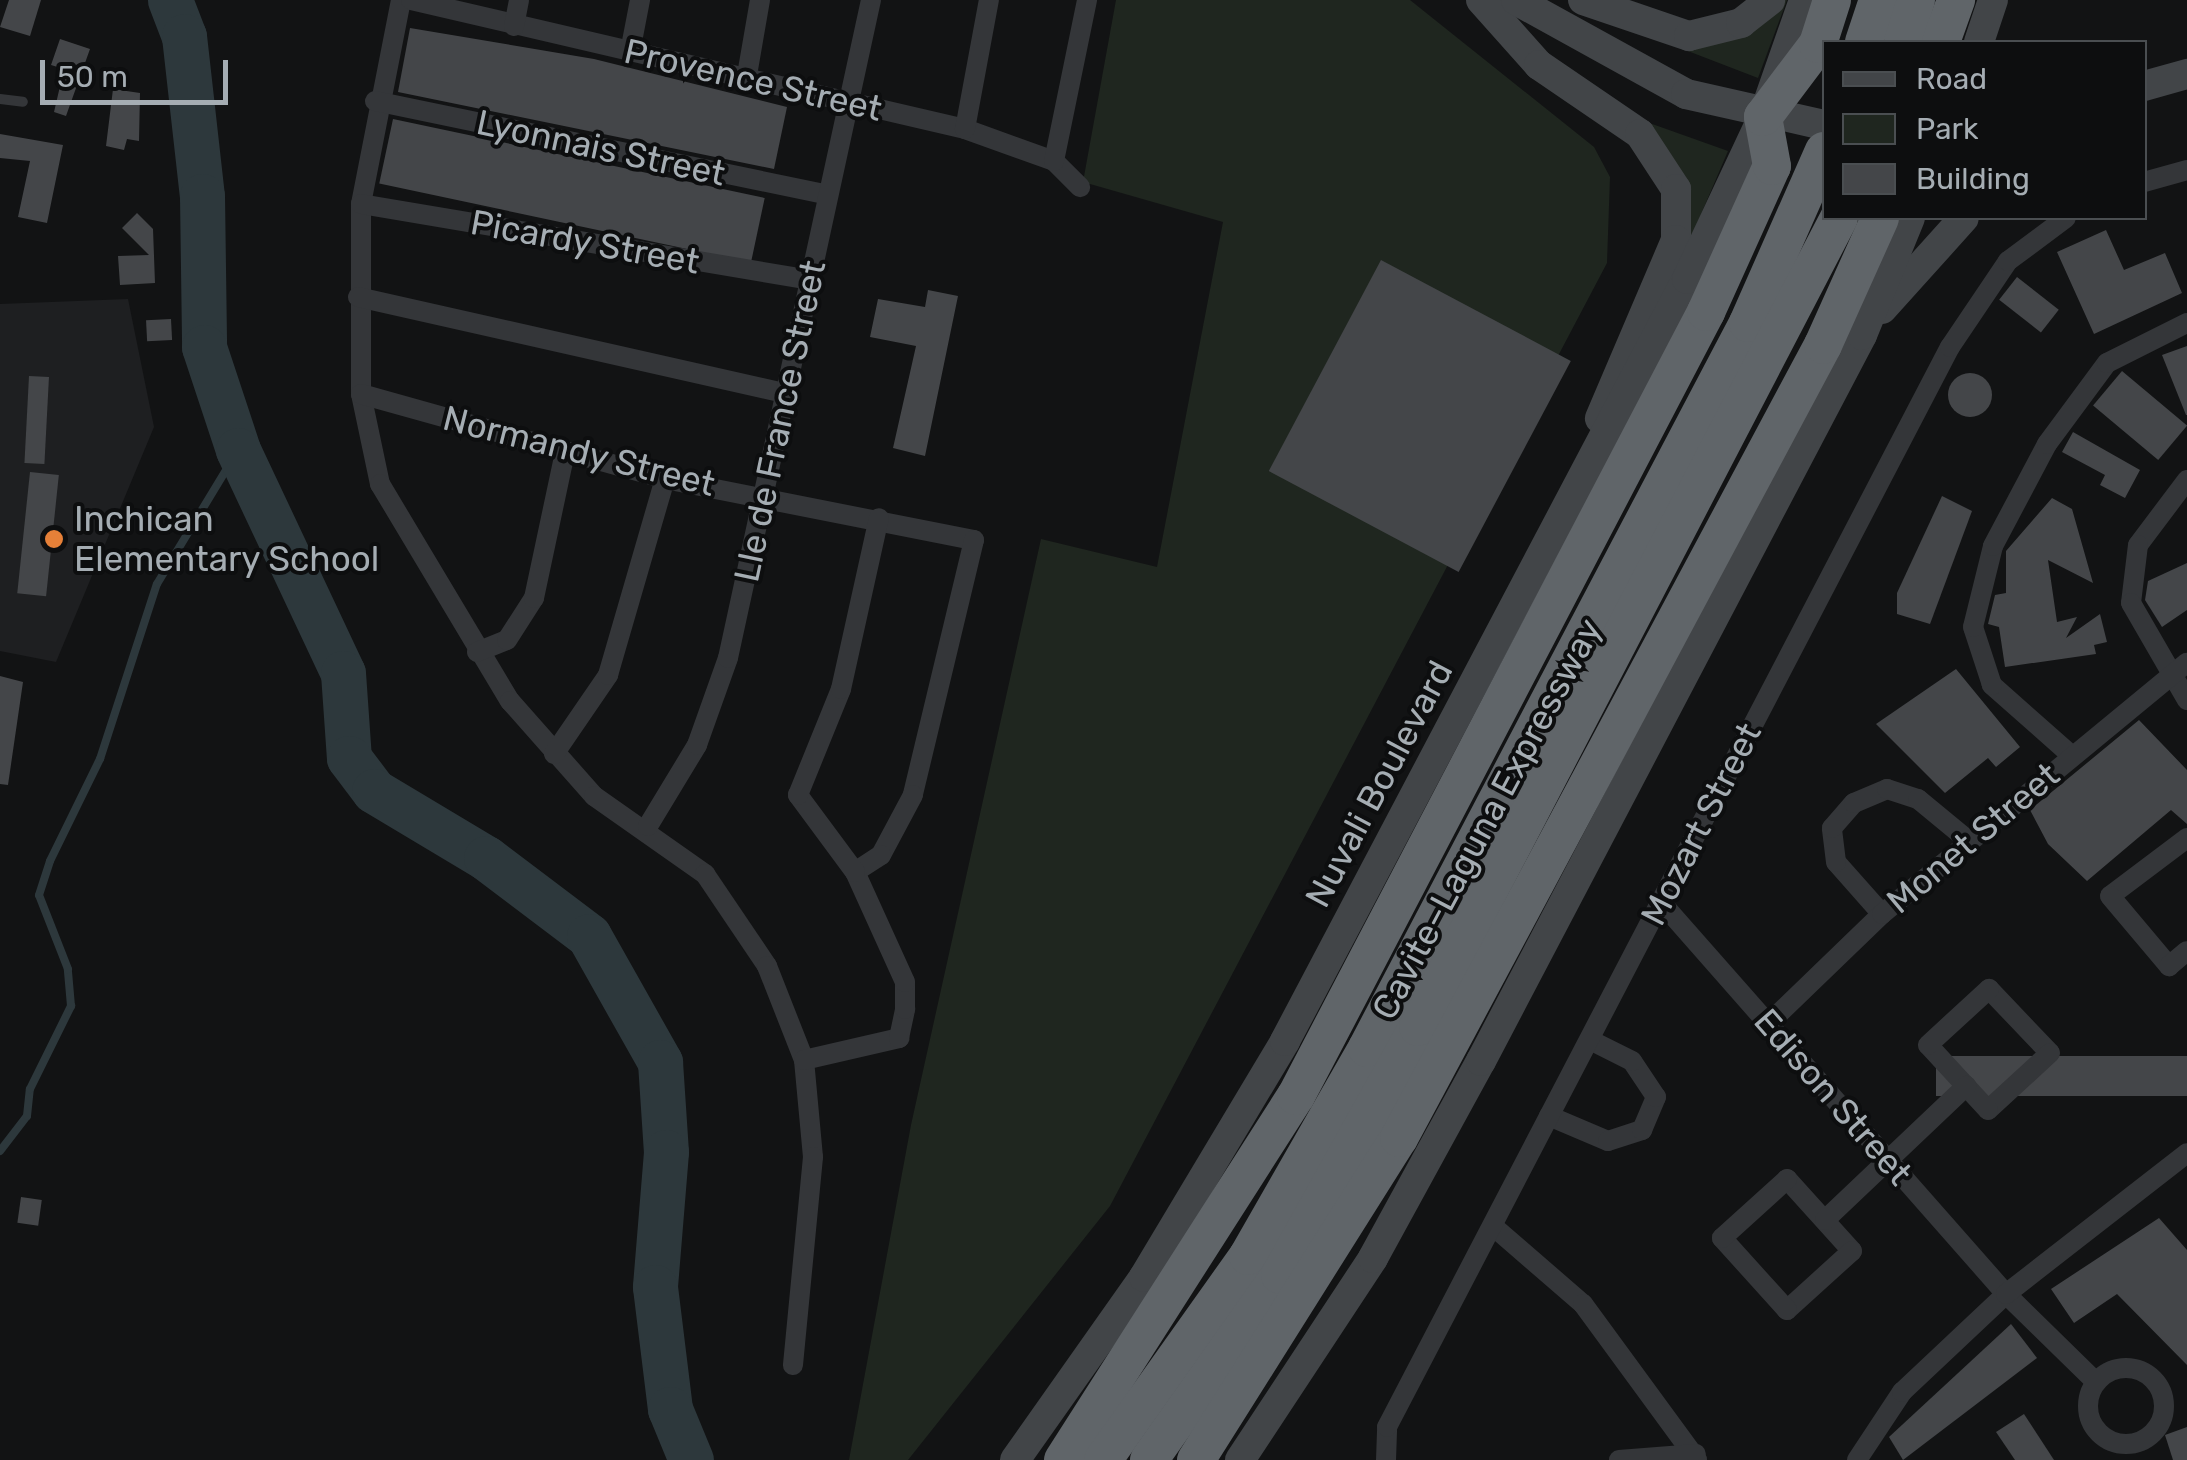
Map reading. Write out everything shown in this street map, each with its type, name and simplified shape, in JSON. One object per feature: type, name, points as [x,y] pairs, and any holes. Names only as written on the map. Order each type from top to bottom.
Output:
[{"type":"highway","points":[[1063,1460],[1296,1096],[1654,416],[1772,166],[1763,117],[1818,44],[1832,0]]},
{"type":"highway","points":[[1865,40],[1878,0]]},
{"type":"highway","points":[[1903,40],[1916,0]]},
{"type":"highway","points":[[1942,40],[1956,0]]},
{"type":"highway","name":"Cavite–Laguna Expressway","points":[[1103,1460],[1238,1271],[1366,1048],[1801,207],[1822,156]]},
{"type":"highway","name":"Cavite–Laguna Expressway","points":[[1149,1460],[1270,1291],[1381,1094],[1837,220]]},
{"type":"highway","points":[[1196,1460],[1399,1138],[1823,345],[1879,220]]},
{"type":"main road","points":[[1480,0],[1538,64],[1640,134],[1679,202],[1676,240],[1612,378],[1580,486]]},
{"type":"main road","points":[[1516,0],[1634,72],[1763,117],[1822,125]]},
{"type":"main road","points":[[1583,0],[1688,36],[1741,23],[1770,0]]},
{"type":"main road","name":"Nuvali Boulevard","points":[[1014,1460],[1144,1278],[1285,1041],[1580,486],[1763,117],[1804,0]]},
{"type":"main road","points":[[2147,85],[2187,74]]},
{"type":"main road","points":[[1240,1460],[1373,1258],[1862,335],[1909,220]]},
{"type":"main road","points":[[1862,335],[1962,220]]},
{"type":"street","points":[[401,0],[375,101],[361,204],[358,298],[362,394],[380,484],[478,652],[554,754],[594,796],[648,826],[705,874],[767,966],[804,1060],[810,1250],[793,1365]]},
{"type":"street","name":"Provence Street","points":[[411,0],[746,81],[964,128],[1054,161],[1080,187]]},
{"type":"street","points":[[514,26],[519,0]]},
{"type":"street","points":[[630,52],[640,0]]},
{"type":"street","points":[[746,81],[760,0]]},
{"type":"street","name":"Lle de France Street","points":[[648,826],[716,693],[767,496],[826,194],[871,0]]},
{"type":"street","points":[[964,128],[989,0]]},
{"type":"street","points":[[1054,161],[1087,0]]},
{"type":"street","name":"Lyonnais Street","points":[[375,101],[826,194]]},
{"type":"street","points":[[2147,181],[2187,170]]},
{"type":"street","name":"Picardy Street","points":[[361,204],[809,280]]},
{"type":"street","name":"Mozart Street","points":[[1386,1460],[1387,1427],[1592,1041],[1660,900],[1950,347],[2008,260],[2063,220]]},
{"type":"street","points":[[358,298],[787,394]]},
{"type":"street","points":[[2071,756],[1992,685],[1972,627],[1993,546],[2048,444],[2107,364],[2187,323]]},
{"type":"street","name":"Normandy Street","points":[[362,394],[665,479],[879,518],[974,540],[913,795],[881,855],[854,872]]},
{"type":"street","points":[[478,652],[507,640],[534,598],[565,452]]},
{"type":"street","points":[[554,754],[608,676],[665,479]]},
{"type":"street","points":[[2187,480],[2138,545],[2131,604],[2170,679],[2187,700]]},
{"type":"street","points":[[804,1060],[900,1038],[906,982],[854,872],[798,795],[841,689],[879,518]]},
{"type":"street","name":"Monet Street","points":[[1768,1024],[1882,914],[2187,663]]},
{"type":"street","points":[[1882,914],[1836,862],[1832,828],[1854,803],[1887,788],[1918,799],[1969,841]]},
{"type":"street","points":[[2187,838],[2110,896],[2169,966],[2187,952]]},
{"type":"street","name":"Edison Street","points":[[1660,900],[2006,1294],[2096,1382]]},
{"type":"street","points":[[1989,988],[2050,1053],[1988,1110],[1966,1086],[1928,1045],[1989,988]]},
{"type":"street","points":[[1549,1116],[1608,1141],[1642,1130],[1656,1096],[1632,1060],[1592,1041]]},
{"type":"street","points":[[1825,1220],[1966,1086]]},
{"type":"street","points":[[1858,1460],[1882,1414],[2006,1294],[2183,1165]]},
{"type":"street","points":[[1787,1179],[1825,1220],[1852,1251],[1787,1310],[1722,1238],[1787,1179]]},
{"type":"street","points":[[1494,1227],[1583,1304],[1696,1457]]},
{"type":"street","points":[[1619,1460],[1696,1457]]},
{"type":"lane","points":[[0,99],[22,102]]},
{"type":"shaded area","name":"Inchican Elementary School","points":[[128,299],[154,427],[56,662],[0,651],[0,304]]},
{"type":"green space","points":[[1116,0],[1410,0],[1594,147],[1610,177],[1607,263],[1110,1206],[908,1460],[849,1460],[911,1125],[1041,539],[1157,567],[1223,222],[1083,182]]},
{"type":"green space","points":[[1782,0],[1787,0],[1758,78],[1680,48]]},
{"type":"green space","points":[[1641,120],[1728,151],[1684,254],[1680,169]]},
{"type":"building","points":[[9,0],[41,0],[30,36],[0,27]]},
{"type":"building","points":[[410,28],[594,59],[787,107],[774,169],[398,92]]},
{"type":"building","points":[[60,39],[90,49],[66,116],[54,112],[64,69],[51,65]]},
{"type":"building","points":[[113,89],[140,93],[139,141],[127,139],[124,150],[106,146]]},
{"type":"building","points":[[393,119],[765,198],[751,263],[379,184]]},
{"type":"building","points":[[0,134],[63,145],[47,223],[18,217],[30,161],[0,158]]},
{"type":"building","points":[[137,213],[153,229],[155,283],[120,285],[118,256],[149,255],[122,228]]},
{"type":"building","points":[[2106,230],[2124,270],[2165,253],[2182,293],[2094,334],[2057,252]]},
{"type":"building","points":[[1381,260],[1571,361],[1459,572],[1269,471]]},
{"type":"building","points":[[2017,277],[2059,310],[2041,332],[1999,300]]},
{"type":"building","points":[[928,290],[958,296],[925,456],[893,448],[916,346],[870,337],[878,299],[925,307]]},
{"type":"building","points":[[171,319],[172,340],[147,341],[146,320]]},
{"type":"building","points":[[2187,346],[2187,415],[2186,415],[2162,355]]},
{"type":"building","points":[[2122,371],[2187,426],[2158,460],[2093,405]]},
{"type":"building","points":[[1970,373],[1985,380],[1992,395],[1985,410],[1970,417],[1955,410],[1948,395],[1955,380]]},
{"type":"building","points":[[29,376],[49,377],[44,464],[24,463]]},
{"type":"building","points":[[2073,432],[2140,470],[2125,498],[2100,485],[2105,475],[2062,452]]},
{"type":"building","points":[[30,472],[59,475],[46,596],[17,593]]},
{"type":"building","points":[[1942,496],[1972,511],[1930,624],[1897,614],[1897,593]]},
{"type":"building","points":[[2052,498],[2072,509],[2093,583],[2048,560],[2057,622],[2077,617],[2066,638],[2100,614],[2107,642],[2094,645],[2096,654],[2005,667],[1999,627],[1988,624],[1995,595],[2006,593],[2006,551]]},
{"type":"building","points":[[2187,563],[2187,610],[2162,627],[2145,600],[2148,581]]},
{"type":"building","points":[[1956,669],[2020,747],[1996,767],[1988,758],[1945,793],[1876,724]]},
{"type":"building","points":[[0,676],[23,682],[8,785],[0,784]]},
{"type":"building","points":[[2139,720],[2187,770],[2187,824],[2171,810],[2087,881],[2048,844],[2030,810]]},
{"type":"building","points":[[1936,1056],[2187,1056],[2187,1096],[1936,1096]]},
{"type":"building","points":[[21,1197],[42,1200],[38,1226],[17,1223]]},
{"type":"building","points":[[2159,1218],[2187,1250],[2187,1365],[2117,1294],[2074,1323],[2051,1289]]},
{"type":"building","points":[[2011,1324],[2037,1358],[1903,1460],[1889,1437]]},
{"type":"building","points":[[2024,1414],[2054,1460],[2015,1460],[1996,1432]]},
{"type":"building","points":[[2187,1427],[2187,1460],[2173,1460],[2165,1435]]},
{"type":"waterway","points":[[170,0],[184,36],[202,196],[204,347],[238,450],[343,673],[349,758],[374,791],[486,858],[589,936],[660,1062],[666,1152],[655,1287],[670,1409],[691,1460]]},
{"type":"waterway","points":[[0,1151],[27,1116],[30,1089],[71,1006],[68,969],[39,895],[50,861],[100,759],[157,584],[238,450]]},
{"type":"place","name":"Inchican Elementary School","points":[[54,539]]}]
